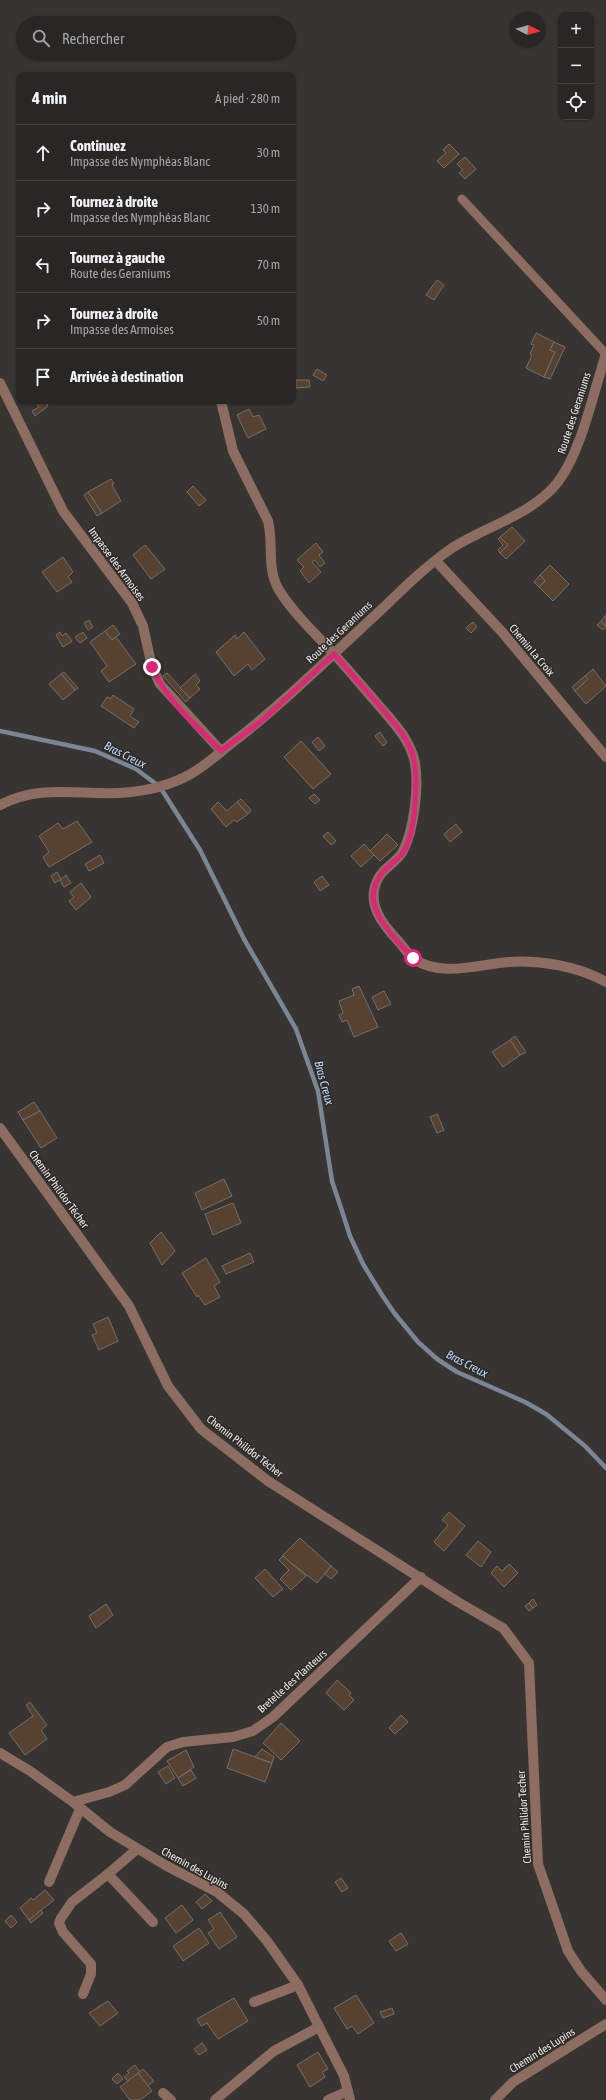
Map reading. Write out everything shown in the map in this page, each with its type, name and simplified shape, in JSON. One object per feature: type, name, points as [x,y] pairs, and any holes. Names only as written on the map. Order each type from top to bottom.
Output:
[{"type":"street","name":"Route des Geraniums","points":[[0,805],[14,798],[33,793],[121,793],[143,790],[185,777],[221,751],[265,718],[436,561],[453,548],[541,498],[556,484],[566,471],[577,446],[606,354]]},
{"type":"street","name":"Impasse des Armoises","points":[[0,383],[63,511],[138,614],[143,626],[152,667],[160,684],[221,751]]},
{"type":"street","points":[[222,404],[233,451],[268,521],[271,531],[270,563],[273,576],[279,589],[296,614],[334,654],[402,732],[412,751],[415,765],[415,811],[410,835],[402,853],[380,876],[375,888],[375,900],[381,923],[413,958],[434,967],[456,969],[510,962],[539,963],[594,975],[606,982]]},
{"type":"street","name":"Chemin La Croix","points":[[436,561],[502,632],[606,757]]},
{"type":"street","name":"Chemin Philidor Técher","points":[[0,1128],[129,1306],[168,1386],[201,1429],[268,1481],[421,1577],[458,1602],[503,1628],[529,1663],[531,1711]]},
{"type":"street","name":"Bretelle des Planteurs","points":[[76,1806],[125,1784],[167,1747],[183,1742],[233,1737],[252,1731],[273,1717],[421,1577]]},
{"type":"street","name":"Chemin Philidor Techer","points":[[531,1711],[538,1864],[568,1951],[581,1971],[606,2000]]},
{"type":"street","name":"Chemin des Lupins","points":[[0,1753],[30,1771],[110,1832],[137,1849],[217,1892],[244,1914],[267,1941],[298,1985],[344,2076],[349,2096],[328,2100]]},
{"type":"street","points":[[49,1882],[76,1806]]},
{"type":"street","points":[[83,1994],[91,1974],[91,1964],[63,1932],[60,1923],[72,1902],[137,1849]]},
{"type":"street","points":[[108,1874],[153,1922]]},
{"type":"street","points":[[254,2002],[298,1985]]},
{"type":"street","name":"Chemin des Lupins","points":[[495,2100],[513,2082],[606,2024]]},
{"type":"street","points":[[215,2100],[274,2051],[319,2028]]},
{"type":"street","points":[[162,2093],[171,2100]]},
{"type":"lane","points":[[462,199],[606,354]]},
{"type":"building","points":[[449,144],[459,154],[444,168],[437,161],[446,153],[443,150]]},
{"type":"building","points":[[465,157],[476,169],[465,179],[459,173],[463,170],[457,164]]},
{"type":"building","points":[[437,280],[444,285],[434,300],[426,295]]},
{"type":"building","points":[[536,333],[554,342],[550,350],[555,352],[544,377],[526,368],[532,355],[530,354],[534,345],[531,344]]},
{"type":"building","points":[[554,342],[565,347],[550,379],[544,377],[555,352],[550,350]]},
{"type":"building","points":[[317,369],[327,375],[323,381],[313,375]]},
{"type":"building","points":[[296,380],[309,380],[310,387],[296,388]]},
{"type":"building","points":[[37,404],[47,404],[48,406],[35,416],[32,411],[39,407]]},
{"type":"building","points":[[249,409],[253,417],[259,415],[266,429],[248,438],[237,415]]},
{"type":"building","points":[[111,479],[114,484],[112,485],[121,501],[102,513],[88,492]]},
{"type":"building","points":[[193,486],[206,500],[199,506],[187,492]]},
{"type":"building","points":[[88,492],[102,513],[97,516],[84,495]]},
{"type":"building","points":[[512,527],[525,541],[506,559],[500,553],[508,545],[500,537]]},
{"type":"building","points":[[500,537],[508,545],[500,553],[498,550],[503,545],[498,539]]},
{"type":"building","points":[[316,543],[323,552],[319,555],[325,563],[320,567],[315,560],[312,562],[321,572],[309,583],[300,571],[304,567],[297,560]]},
{"type":"building","points":[[145,545],[165,569],[151,579],[133,555]]},
{"type":"building","points":[[63,557],[73,572],[68,577],[72,582],[57,592],[42,572]]},
{"type":"building","points":[[550,565],[569,584],[553,601],[539,587],[545,581],[540,575]]},
{"type":"building","points":[[540,575],[545,581],[539,587],[534,582]]},
{"type":"building","points":[[606,615],[606,627],[601,621]]},
{"type":"building","points":[[89,620],[93,627],[88,630],[84,623]]},
{"type":"building","points":[[601,621],[606,627],[603,630],[597,625]]},
{"type":"building","points":[[473,622],[477,627],[471,633],[466,628]]},
{"type":"building","points":[[113,625],[120,634],[112,640],[105,631]]},
{"type":"building","points":[[105,631],[112,640],[116,637],[136,664],[109,682],[101,671],[107,666],[90,642]]},
{"type":"building","points":[[60,632],[62,636],[66,633],[72,641],[63,647],[56,635]]},
{"type":"building","points":[[83,632],[87,638],[80,643],[75,637]]},
{"type":"building","points":[[244,632],[265,659],[252,670],[248,664],[234,676],[216,652],[235,635],[237,639]]},
{"type":"building","points":[[593,669],[606,686],[586,704],[575,691],[588,679],[585,676]]},
{"type":"building","points":[[64,672],[78,688],[75,690],[61,674]]},
{"type":"building","points":[[167,673],[190,698],[186,702],[163,676]]},
{"type":"building","points":[[61,674],[75,690],[63,700],[49,684]]},
{"type":"building","points":[[195,674],[200,681],[196,685],[200,689],[190,698],[180,688]]},
{"type":"building","points":[[585,676],[588,679],[575,691],[572,687]]},
{"type":"building","points":[[113,695],[134,709],[130,716],[139,722],[134,728],[101,706],[107,697],[111,699]]},
{"type":"building","points":[[380,732],[387,743],[383,746],[375,736]]},
{"type":"building","points":[[318,737],[325,746],[319,751],[312,742]]},
{"type":"building","points":[[301,741],[331,774],[313,789],[284,757]]},
{"type":"building","points":[[314,794],[320,800],[315,804],[309,798]]},
{"type":"building","points":[[241,799],[251,810],[248,814],[237,802]]},
{"type":"building","points":[[218,802],[227,811],[237,802],[248,814],[237,822],[234,820],[226,827],[211,809]]},
{"type":"building","points":[[77,821],[92,842],[49,867],[43,857],[49,852],[39,836],[58,823],[63,829]]},
{"type":"building","points":[[456,824],[462,832],[450,842],[444,834]]},
{"type":"building","points":[[328,832],[336,841],[331,845],[323,836]]},
{"type":"building","points":[[387,834],[398,845],[380,861],[370,851]]},
{"type":"building","points":[[364,844],[374,855],[361,867],[351,856]]},
{"type":"building","points":[[100,855],[104,863],[89,871],[85,864]]},
{"type":"building","points":[[57,872],[61,879],[55,883],[51,876]]},
{"type":"building","points":[[66,875],[71,883],[64,887],[60,880]]},
{"type":"building","points":[[322,876],[329,885],[320,891],[314,882]]},
{"type":"building","points":[[81,883],[91,897],[76,910],[69,901],[74,897],[70,892]]},
{"type":"building","points":[[359,986],[378,1027],[354,1037],[347,1020],[342,1022],[339,1015],[343,1013],[339,1001],[354,995],[352,989]]},
{"type":"building","points":[[384,991],[391,1004],[378,1010],[372,997]]},
{"type":"building","points":[[515,1036],[526,1052],[520,1055],[510,1040]]},
{"type":"building","points":[[510,1040],[520,1055],[503,1067],[492,1052]]},
{"type":"building","points":[[34,1102],[40,1111],[23,1120],[18,1112]]},
{"type":"building","points":[[40,1111],[57,1138],[41,1148],[23,1120]]},
{"type":"building","points":[[437,1114],[444,1130],[437,1133],[430,1117]]},
{"type":"building","points":[[224,1179],[232,1196],[202,1210],[195,1193]]},
{"type":"building","points":[[233,1203],[241,1223],[213,1235],[205,1214]]},
{"type":"building","points":[[161,1232],[175,1251],[162,1265],[150,1243]]},
{"type":"building","points":[[250,1253],[254,1262],[226,1274],[222,1266]]},
{"type":"building","points":[[206,1258],[220,1282],[214,1286],[220,1297],[205,1305],[198,1295],[197,1297],[182,1273]]},
{"type":"building","points":[[108,1317],[118,1341],[99,1350],[92,1335],[97,1333],[93,1324]]},
{"type":"building","points":[[449,1512],[465,1526],[444,1551],[434,1542],[448,1525],[442,1520]]},
{"type":"building","points":[[300,1538],[331,1566],[317,1583],[282,1556]]},
{"type":"building","points":[[478,1541],[491,1552],[481,1567],[466,1555]]},
{"type":"building","points":[[283,1556],[306,1576],[291,1590],[280,1579],[289,1570],[279,1560]]},
{"type":"building","points":[[509,1564],[518,1573],[504,1587],[491,1573],[497,1566],[502,1571]]},
{"type":"building","points":[[331,1566],[338,1572],[331,1579],[325,1574]]},
{"type":"building","points":[[265,1569],[283,1589],[273,1597],[255,1578]]},
{"type":"building","points":[[533,1599],[537,1605],[533,1608],[529,1603]]},
{"type":"building","points":[[529,1603],[533,1608],[529,1611],[525,1606]]},
{"type":"building","points":[[106,1604],[113,1615],[96,1628],[89,1616]]},
{"type":"building","points":[[337,1680],[351,1693],[349,1695],[354,1700],[344,1710],[326,1693]]},
{"type":"building","points":[[30,1702],[47,1725],[41,1730],[47,1739],[25,1755],[9,1733],[33,1716],[26,1705]]},
{"type":"building","points":[[401,1715],[408,1722],[395,1734],[389,1728]]},
{"type":"building","points":[[281,1723],[300,1741],[281,1760],[263,1743]]},
{"type":"building","points":[[233,1749],[272,1763],[265,1782],[227,1768]]},
{"type":"building","points":[[262,1749],[274,1757],[272,1763],[255,1757]]},
{"type":"building","points":[[186,1750],[194,1767],[178,1778],[167,1761]]},
{"type":"building","points":[[168,1766],[175,1778],[166,1784],[158,1772]]},
{"type":"building","points":[[191,1770],[196,1778],[183,1786],[178,1778]]},
{"type":"building","points":[[341,1878],[348,1888],[342,1892],[335,1882]]},
{"type":"building","points":[[45,1890],[54,1900],[29,1920],[20,1908],[31,1898],[33,1900]]},
{"type":"building","points":[[205,1894],[212,1901],[202,1909],[196,1902]]},
{"type":"building","points":[[182,1905],[193,1920],[176,1933],[165,1918]]},
{"type":"building","points":[[41,1910],[43,1913],[31,1923],[29,1920]]},
{"type":"building","points":[[220,1912],[237,1937],[219,1949],[208,1933],[214,1929],[208,1920]]},
{"type":"building","points":[[11,1915],[17,1922],[11,1928],[5,1921]]},
{"type":"building","points":[[199,1928],[209,1943],[183,1961],[173,1946]]},
{"type":"building","points":[[401,1933],[408,1944],[396,1951],[389,1941]]},
{"type":"building","points":[[356,1995],[374,2023],[358,2034],[352,2026],[347,2029],[334,2008]]},
{"type":"building","points":[[234,1998],[248,2021],[218,2039],[207,2023],[201,2026],[197,2019]]},
{"type":"building","points":[[108,2001],[118,2013],[100,2026],[89,2013]]},
{"type":"building","points":[[392,2008],[394,2014],[383,2018],[380,2012]]},
{"type":"building","points":[[202,2043],[207,2050],[199,2055],[194,2049]]},
{"type":"building","points":[[318,2052],[328,2069],[322,2072],[325,2077],[310,2087],[297,2065]]},
{"type":"building","points":[[135,2065],[140,2072],[128,2081],[124,2077],[129,2073],[127,2071]]},
{"type":"building","points":[[143,2069],[154,2081],[148,2086],[138,2073]]},
{"type":"building","points":[[118,2073],[123,2079],[117,2084],[112,2079]]},
{"type":"building","points":[[138,2073],[152,2091],[140,2100],[130,2100],[120,2087]]},
{"type":"waterway","name":"Bras Creux","points":[[0,731],[95,751],[136,769],[160,787],[200,850],[244,939],[296,1029],[318,1091],[332,1181],[350,1236],[363,1264],[382,1295],[395,1314],[418,1342],[437,1359],[457,1372],[525,1402],[546,1414],[585,1446],[606,1468]]},
{"type":"route","points":[[152,667],[160,684],[173,700],[221,751],[265,718],[334,654],[402,732],[412,751],[415,765],[415,811],[410,835],[402,853],[380,876],[375,888],[375,900],[377,913],[381,923],[413,958]]}]
